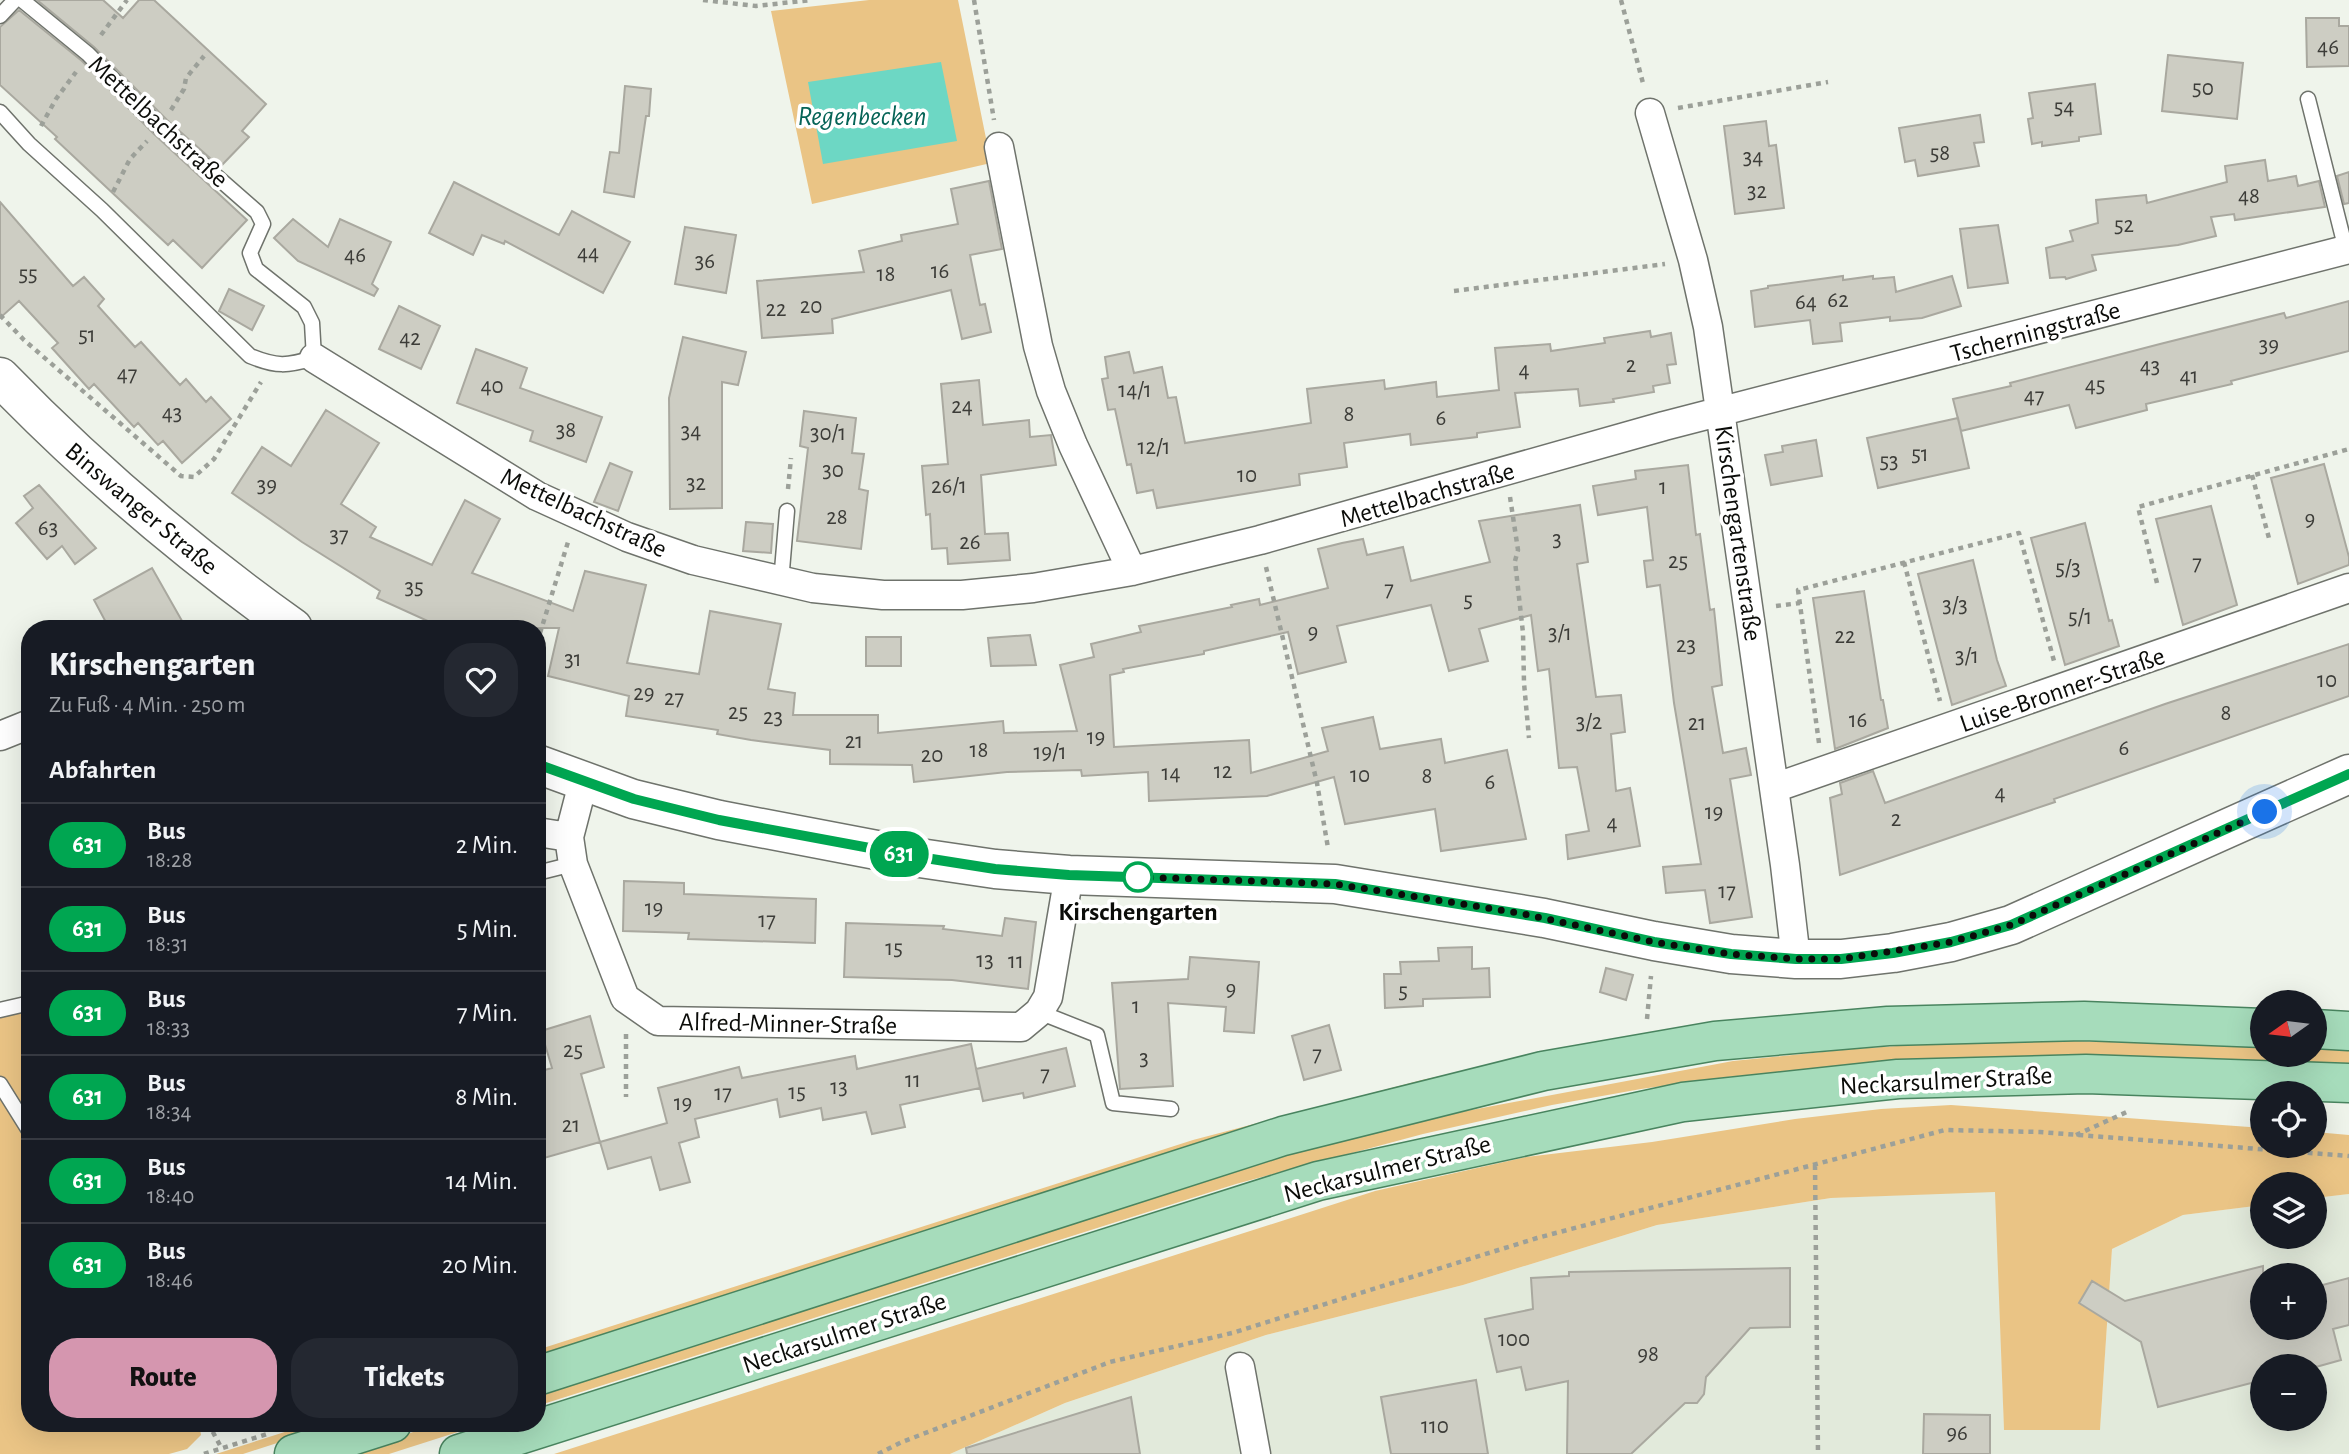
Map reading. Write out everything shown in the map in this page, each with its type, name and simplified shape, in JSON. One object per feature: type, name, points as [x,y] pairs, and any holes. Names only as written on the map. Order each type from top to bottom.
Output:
[{"type":"main road","name":"Binswanger Straße","points":[[0,377],[58,436],[153,521],[283,620]]},
{"type":"main road","points":[[546,768],[634,799],[719,820],[995,869],[1069,875],[1335,884],[1545,918],[1654,942],[1731,954],[1796,959],[1841,959],[1893,953],[1951,942],[2011,925],[2349,774]]},
{"type":"main road","name":"Neckarsulmer Straße","points":[[546,1373],[1283,1136],[1543,1071],[1715,1041],[1888,1026],[2084,1021],[2250,1027]]},
{"type":"main road","points":[[2328,1030],[2349,1031]]},
{"type":"main road","name":"Neckarsulmer Straße","points":[[546,1426],[1318,1181],[1683,1102],[1898,1079],[2072,1074],[2349,1083]]},
{"type":"main road","points":[[284,1443],[343,1432]]},
{"type":"main road","name":"Neckarsulmer Straße","points":[[459,1454],[528,1432]]},
{"type":"street","name":"Kirschengartenstraße","points":[[1650,113],[1693,260],[1708,327],[1796,959]]},
{"type":"street","points":[[999,147],[1038,346],[1051,391],[1132,571]]},
{"type":"street","name":"Tscherningstraße","points":[[1722,413],[2347,249]]},
{"type":"street","name":"Mettelbachstraße","points":[[314,358],[537,496],[627,537],[693,560],[781,582],[883,596],[962,595],[1033,588],[1132,571],[1260,540],[1609,441],[1722,413]]},
{"type":"street","name":"Luise-Bronner-Straße","points":[[1774,788],[2349,589]]},
{"type":"street","points":[[0,736],[21,728]]},
{"type":"street","points":[[583,783],[571,850],[625,998]]},
{"type":"street","points":[[546,837],[571,850]]},
{"type":"street","points":[[1039,1012],[1048,997],[1069,875]]},
{"type":"street","name":"Alfred-Minner-Straße","points":[[625,998],[658,1021],[1021,1027],[1039,1012]]},
{"type":"street","points":[[1240,1367],[1256,1454]]},
{"type":"lane","points":[[0,16],[15,0]]},
{"type":"lane","name":"Mettelbachstraße","points":[[22,0],[88,54],[160,127],[257,212],[263,224],[250,253],[256,269],[304,307],[312,323],[314,358]]},
{"type":"lane","points":[[2308,99],[2347,249]]},
{"type":"lane","points":[[0,112],[29,144],[102,211],[250,356],[272,365],[314,358]]},
{"type":"lane","points":[[781,582],[787,511]]},
{"type":"lane","points":[[546,867],[571,850]]},
{"type":"lane","points":[[0,1010],[21,1005]]},
{"type":"lane","points":[[1039,1012],[1097,1035],[1113,1102],[1171,1109]]},
{"type":"lane","points":[[0,1084],[21,1118]]},
{"type":"path","points":[[703,0],[756,6],[811,0]]},
{"type":"path","points":[[974,0],[999,147]]},
{"type":"path","points":[[1621,0],[1650,113],[1828,82]]},
{"type":"path","points":[[1454,291],[1693,260]]},
{"type":"path","points":[[0,315],[24,340],[181,476],[194,478],[214,458],[272,365]]},
{"type":"path","points":[[2157,583],[2138,507],[2348,449],[2349,451]]},
{"type":"path","points":[[787,511],[791,458]]},
{"type":"path","points":[[1507,472],[1518,550],[1515,561],[1523,633],[1529,738]]},
{"type":"path","points":[[2252,475],[2270,542]]},
{"type":"path","points":[[544,620],[576,514]]},
{"type":"path","points":[[1819,742],[1798,590],[2019,533],[2056,669]]},
{"type":"path","points":[[1260,540],[1317,783],[1335,884]]},
{"type":"path","points":[[1904,562],[1941,706]]},
{"type":"path","points":[[1647,1020],[1654,942]]},
{"type":"path","points":[[625,998],[626,1097]]},
{"type":"path","points":[[878,1454],[902,1442],[1110,1362],[1232,1333],[1537,1238],[1945,1130],[2040,1132],[2349,1156]]},
{"type":"path","points":[[1815,1165],[1818,1454]]},
{"type":"path","points":[[213,1432],[222,1450]]},
{"type":"path","points":[[204,1454],[284,1443]]},
{"type":"shaded area","points":[[869,0],[958,0],[991,163],[812,204],[771,11]]},
{"type":"shaded area","points":[[21,1010],[21,1432],[200,1432],[201,1435],[187,1449],[169,1454],[0,1454],[0,1015]]},
{"type":"shaded area","points":[[1972,1041],[2250,1046],[2250,1064],[1865,1064],[1727,1077],[1552,1105],[1423,1134],[1236,1184],[546,1403],[546,1389],[1264,1161],[1466,1111],[1733,1061]]},
{"type":"shaded area","points":[[1589,1044],[546,1356],[546,1347],[1193,1140],[1422,1080]]},
{"type":"shaded area","points":[[2328,1047],[2349,1048],[2349,1064],[2328,1064]]},
{"type":"shaded area","points":[[1951,1105],[2250,1127],[2250,1158],[2327,1158],[2327,1133],[2349,1135],[2349,1194],[2327,1197],[2327,1172],[2250,1172],[2250,1207],[2183,1215],[2112,1249],[2100,1430],[2004,1430],[1995,1192],[1831,1198],[1657,1225],[1463,1285],[1266,1335],[1065,1403],[950,1454],[554,1454],[1375,1191],[1526,1157],[1881,1109]]},
{"type":"shaded area","points":[[1996,1191],[2004,1429],[2100,1429],[2112,1249],[2183,1215],[2250,1207],[2250,1249],[2327,1249],[2327,1197],[2349,1194],[2349,1454],[950,1454],[1065,1403],[1266,1335],[1463,1285],[1657,1225],[1831,1198]]},
{"type":"shaded area","points":[[285,1432],[311,1432],[243,1454],[216,1454]]},
{"type":"shaded area","points":[[413,1432],[458,1432],[389,1454],[345,1454]]},
{"type":"water","name":"Regenbecken","points":[[941,62],[957,141],[823,164],[808,82]]},
{"type":"building","points":[[37,0],[103,0],[123,18],[139,0],[154,0],[266,104],[242,131],[249,137],[220,167],[167,120],[94,47]]},
{"type":"building","points":[[19,10],[82,61],[154,134],[247,220],[202,268],[173,240],[168,245],[0,85],[0,27]]},
{"type":"building","points":[[2306,18],[2339,18],[2339,26],[2349,26],[2349,66],[2307,67]]},
{"type":"building","points":[[2168,55],[2243,63],[2237,119],[2162,111]]},
{"type":"building","points":[[2095,84],[2101,134],[2079,137],[2079,141],[2042,146],[2042,142],[2032,144],[2028,119],[2033,118],[2029,93]]},
{"type":"building","points":[[625,86],[651,89],[649,116],[646,116],[634,197],[604,192],[610,152],[619,153]]},
{"type":"building","points":[[1980,115],[1984,142],[1974,143],[1979,166],[1918,176],[1915,160],[1905,162],[1899,128]]},
{"type":"building","points":[[1766,121],[1769,146],[1776,145],[1784,208],[1735,214],[1724,126]]},
{"type":"building","points":[[2265,160],[2268,181],[2296,176],[2298,186],[2319,181],[2325,207],[2235,220],[2234,214],[2211,217],[2216,236],[2178,245],[2092,255],[2096,270],[2066,279],[2050,278],[2046,248],[2073,241],[2070,231],[2098,223],[2096,200],[2146,195],[2147,203],[2227,182],[2225,166]]},
{"type":"building","points":[[2349,172],[2349,203],[2344,204],[2337,176]]},
{"type":"building","points":[[989,181],[1002,249],[970,255],[980,305],[985,304],[991,332],[962,339],[951,290],[832,319],[833,333],[762,338],[757,281],[864,272],[859,251],[902,241],[901,235],[958,224],[951,189]]},
{"type":"building","points":[[454,182],[559,235],[572,211],[630,242],[603,293],[505,241],[504,244],[482,235],[473,255],[429,233]]},
{"type":"building","points":[[0,202],[73,286],[84,277],[104,299],[98,306],[135,347],[141,342],[180,385],[186,379],[206,402],[211,397],[231,419],[182,463],[163,441],[158,445],[138,423],[134,427],[94,384],[89,389],[52,348],[58,343],[19,301],[0,318]]},
{"type":"building","points":[[293,219],[328,247],[340,219],[391,242],[372,284],[378,289],[374,296],[298,261],[274,238]]},
{"type":"building","points":[[1998,225],[2008,283],[1968,288],[1960,229]]},
{"type":"building","points":[[685,227],[736,235],[726,293],[675,284]]},
{"type":"building","points":[[1843,276],[1843,280],[1873,276],[1873,279],[1894,277],[1896,292],[1952,276],[1961,306],[1922,318],[1890,321],[1890,317],[1840,323],[1842,341],[1813,344],[1810,320],[1755,327],[1751,291],[1768,286]]},
{"type":"building","points":[[229,289],[264,306],[252,330],[219,311]]},
{"type":"building","points":[[2349,301],[2349,351],[2231,381],[2232,384],[2146,404],[2147,410],[2076,428],[2069,405],[1961,431],[1953,399],[2284,313],[2286,318]]},
{"type":"building","points":[[399,306],[440,326],[421,369],[379,349]]},
{"type":"building","points":[[1650,331],[1651,337],[1671,333],[1676,364],[1667,365],[1670,383],[1653,386],[1654,392],[1613,399],[1614,402],[1580,406],[1578,389],[1515,393],[1520,427],[1477,433],[1477,437],[1411,445],[1410,434],[1344,443],[1347,467],[1299,474],[1300,485],[1157,508],[1153,490],[1137,493],[1131,464],[1127,465],[1115,409],[1108,410],[1102,379],[1108,378],[1105,357],[1129,352],[1134,373],[1162,367],[1168,398],[1176,397],[1185,443],[1311,423],[1307,389],[1384,380],[1385,389],[1436,382],[1437,397],[1499,390],[1495,348],[1550,344],[1551,351],[1605,343],[1604,338]]},
{"type":"building","points":[[683,337],[746,352],[738,385],[722,382],[722,508],[670,509],[669,398]]},
{"type":"building","points":[[476,349],[527,368],[520,388],[602,417],[586,462],[530,441],[533,431],[457,403]]},
{"type":"building","points":[[979,380],[983,425],[1029,420],[1030,437],[1051,435],[1056,465],[981,475],[985,534],[1008,533],[1010,560],[948,564],[947,548],[932,549],[930,514],[926,515],[922,466],[948,464],[941,384]]},
{"type":"building","points":[[326,410],[379,443],[341,504],[376,527],[370,537],[432,565],[465,500],[500,519],[472,573],[573,611],[585,571],[646,585],[627,663],[699,674],[710,611],[781,624],[768,689],[795,693],[793,715],[878,715],[878,733],[1003,721],[1004,733],[1077,731],[1060,665],[1094,657],[1091,644],[1141,632],[1139,626],[1259,599],[1260,605],[1328,588],[1318,549],[1342,543],[1363,539],[1367,555],[1403,547],[1411,581],[1490,562],[1479,521],[1580,505],[1588,562],[1577,564],[1596,697],[1621,695],[1625,732],[1611,734],[1616,791],[1630,788],[1640,846],[1568,859],[1566,835],[1589,831],[1577,767],[1559,768],[1549,669],[1538,671],[1531,615],[1479,629],[1488,661],[1449,671],[1431,605],[1337,626],[1346,662],[1298,674],[1288,632],[1204,651],[1204,654],[1123,669],[1124,672],[1110,675],[1114,747],[1249,740],[1251,773],[1328,751],[1322,728],[1373,717],[1380,749],[1441,739],[1445,763],[1507,750],[1526,839],[1441,851],[1435,809],[1345,824],[1334,777],[1267,796],[1149,801],[1148,772],[1082,776],[1081,770],[1007,772],[914,782],[912,765],[830,764],[830,750],[751,740],[717,734],[718,730],[626,716],[629,696],[548,676],[559,628],[546,628],[546,620],[425,620],[377,598],[380,591],[302,542],[232,493],[262,447],[291,466]]},
{"type":"building","points":[[804,411],[856,418],[852,453],[864,454],[859,489],[868,491],[861,549],[797,541],[808,448],[800,446]]},
{"type":"building","points":[[1958,418],[1969,468],[1878,488],[1867,438]]},
{"type":"building","points":[[1816,440],[1822,476],[1771,485],[1765,455],[1783,452],[1782,446]]},
{"type":"building","points":[[610,463],[632,472],[618,511],[594,502]]},
{"type":"building","points":[[2324,464],[2349,565],[2298,584],[2271,478]]},
{"type":"building","points":[[1688,465],[1696,535],[1700,534],[1710,610],[1714,609],[1722,685],[1712,687],[1723,753],[1746,748],[1751,775],[1730,779],[1752,917],[1710,923],[1705,890],[1666,893],[1663,867],[1701,864],[1674,703],[1660,585],[1647,587],[1644,561],[1653,560],[1647,507],[1598,515],[1593,486],[1636,479],[1635,471]]},
{"type":"building","points":[[39,485],[96,548],[75,564],[62,546],[47,559],[16,523],[33,508],[24,496]]},
{"type":"building","points":[[2211,506],[2237,605],[2183,625],[2156,519]]},
{"type":"building","points":[[746,522],[773,524],[771,553],[743,551]]},
{"type":"building","points":[[2085,523],[2109,621],[2112,620],[2119,646],[2065,665],[2031,538]]},
{"type":"building","points":[[1973,560],[1997,660],[2006,686],[1952,705],[1918,574]]},
{"type":"building","points":[[152,568],[181,620],[105,620],[94,600]]},
{"type":"building","points":[[1864,591],[1888,728],[1835,749],[1813,598]]},
{"type":"building","points":[[1030,635],[1036,665],[991,666],[988,638]]},
{"type":"building","points":[[866,637],[901,637],[901,666],[866,666]]},
{"type":"building","points":[[2349,644],[2349,696],[2054,799],[2055,802],[1840,875],[1830,798],[1842,794],[1840,783],[1873,771],[1885,803],[2165,704]]},
{"type":"building","points":[[624,881],[684,883],[684,894],[816,899],[815,943],[688,939],[689,933],[623,931]]},
{"type":"building","points":[[1005,918],[1036,922],[1028,989],[952,980],[844,977],[846,923],[944,926],[943,929],[1002,936]]},
{"type":"building","points":[[1472,947],[1472,969],[1489,968],[1490,997],[1423,999],[1423,1006],[1385,1008],[1384,974],[1401,974],[1400,962],[1439,961],[1438,948]]},
{"type":"building","points":[[1190,957],[1259,962],[1254,1033],[1224,1031],[1226,1007],[1168,1003],[1173,1086],[1120,1089],[1112,983],[1188,979]]},
{"type":"building","points":[[1606,968],[1633,975],[1626,1000],[1600,992]]},
{"type":"building","points":[[590,1016],[604,1067],[581,1074],[600,1142],[546,1157],[546,1070],[552,1068],[546,1048],[546,1029]]},
{"type":"building","points":[[1329,1025],[1341,1070],[1304,1080],[1292,1036]]},
{"type":"building","points":[[971,1044],[980,1088],[900,1105],[905,1127],[872,1134],[866,1112],[823,1120],[821,1108],[780,1117],[777,1099],[695,1119],[699,1137],[679,1143],[690,1182],[660,1190],[651,1157],[608,1169],[600,1142],[667,1123],[658,1088],[739,1067],[742,1078],[855,1056],[857,1069]]},
{"type":"building","points":[[1066,1048],[1075,1086],[1024,1098],[1023,1093],[983,1101],[976,1069]]},
{"type":"building","points":[[1790,1268],[1790,1327],[1750,1328],[1706,1377],[1704,1394],[1697,1403],[1685,1403],[1631,1454],[1567,1454],[1568,1381],[1526,1390],[1521,1367],[1497,1372],[1485,1319],[1533,1309],[1531,1278],[1569,1276],[1569,1272]]},
{"type":"building","points":[[2250,1269],[2250,1340],[2327,1340],[2327,1284],[2349,1278],[2349,1325],[2333,1329],[2341,1360],[2327,1364],[2327,1354],[2250,1354],[2250,1383],[2158,1407],[2141,1342],[2079,1303],[2092,1281],[2125,1301]]},
{"type":"building","points":[[1476,1380],[1488,1454],[1391,1454],[1381,1397]]},
{"type":"building","points":[[1131,1397],[1140,1454],[967,1454],[966,1448]]},
{"type":"building","points":[[1924,1414],[1990,1415],[1990,1454],[1923,1454]]},
{"type":"bus line","name":"631","points":[[546,768],[634,799],[719,820],[995,869],[1069,875],[1335,884],[1545,918],[1654,942],[1731,954],[1796,959],[1841,959],[1893,953],[1951,942],[2011,925],[2349,774]]},
{"type":"place","name":"Kirschengarten","points":[[1138,877]]},
{"type":"route","points":[[1138,877],[1335,884],[1519,913],[1654,942],[1731,954],[1841,959],[1951,942],[2011,925],[2265,812]]}]
